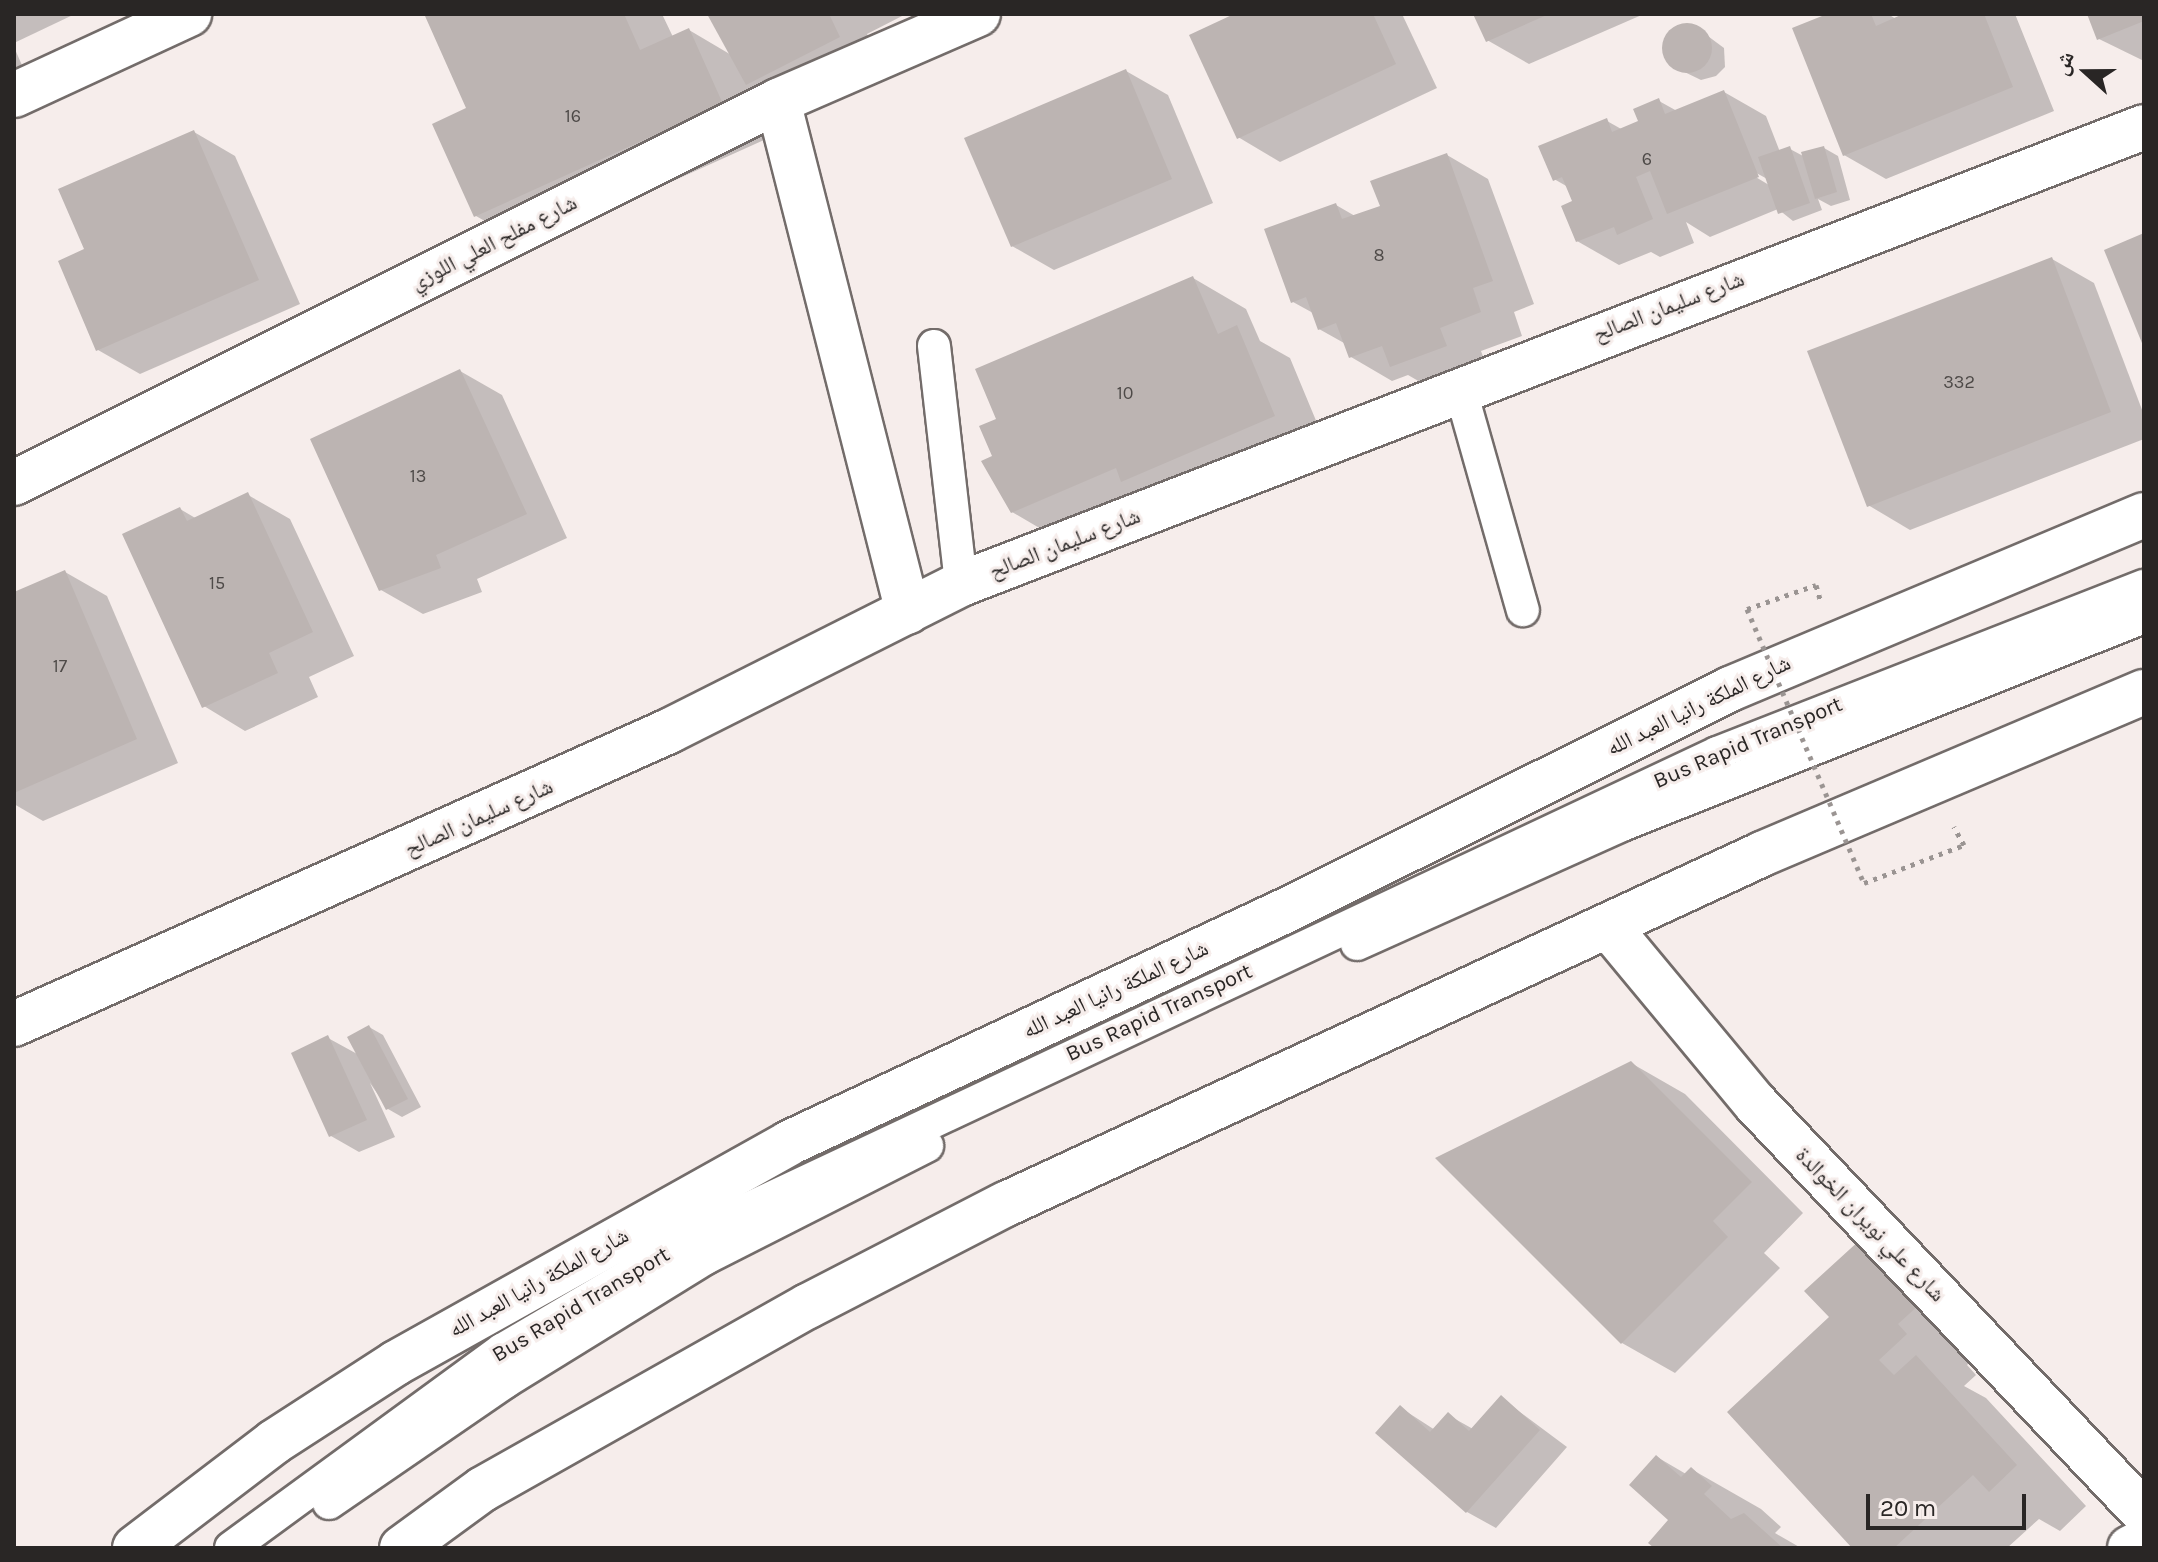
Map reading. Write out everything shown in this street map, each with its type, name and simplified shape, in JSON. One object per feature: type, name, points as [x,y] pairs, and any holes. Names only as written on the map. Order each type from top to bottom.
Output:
[{"type":"street","points":[[14,95],[189,14]]},
{"type":"street","name":"شارع مفلح العلي اللوزي","points":[[14,483],[778,101],[978,14]]},
{"type":"street","points":[[778,101],[908,612]]},
{"type":"street","name":"شارع سليمان الصالح","points":[[14,1024],[669,731],[961,584],[1460,388],[2144,127]]},
{"type":"street","name":"شارع الملكة رانيا العبد الله","points":[[135,1548],[274,1442],[396,1363],[789,1143],[1289,909],[1730,689],[2144,515]]},
{"type":"street","points":[[402,1548],[483,1489],[808,1306],[964,1226],[1762,854],[2144,692]]},
{"type":"street","name":"شارع علي نويران الخوالدة","points":[[1608,926],[1756,1104],[2144,1513]]},
{"type":"street","points":[[2130,1548],[2144,1541]]},
{"type":"lane","points":[[934,346],[961,584]]},
{"type":"lane","points":[[1460,388],[1523,610]]},
{"type":"lane","name":"Bus Rapid Transport","points":[[264,1548],[505,1382],[706,1258],[1095,1061],[1622,825],[1801,735],[2144,586]]},
{"type":"lane","name":"Bus Rapid Transport","points":[[231,1548],[502,1350],[720,1222],[1703,759],[1801,735],[2144,617]]},
{"type":"path","points":[[1816,585],[1747,609],[1864,883],[1964,845]]},
{"type":"building","points":[[624,14],[640,50],[689,28],[723,104],[474,217],[432,124],[466,108],[425,16]]},
{"type":"building","points":[[707,14],[829,14],[840,37],[746,85]]},
{"type":"building","points":[[1234,14],[1373,14],[1396,64],[1237,139],[1189,35]]},
{"type":"building","points":[[1473,14],[1549,14],[1486,42]]},
{"type":"building","points":[[1827,14],[1871,14],[1876,26],[1903,14],[1984,14],[2013,87],[1843,156],[1792,28]]},
{"type":"building","points":[[2087,14],[2144,14],[2144,21],[2097,40]]},
{"type":"building","points":[[1687,23],[1705,30],[1712,48],[1705,66],[1687,73],[1669,66],[1662,48],[1669,30]]},
{"type":"building","points":[[1126,69],[1172,179],[1011,247],[964,138]]},
{"type":"building","points":[[1724,90],[1759,177],[1667,214],[1650,171],[1636,177],[1653,219],[1617,235],[1614,227],[1576,242],[1561,206],[1572,201],[1562,177],[1553,181],[1538,146],[1607,118],[1612,132],[1638,121],[1633,109],[1659,98],[1665,114]]},
{"type":"building","points":[[194,130],[259,280],[96,351],[58,261],[84,249],[58,189]]},
{"type":"building","points":[[1790,146],[1810,203],[1778,214],[1758,157]]},
{"type":"building","points":[[1824,146],[1837,192],[1815,199],[1801,152]]},
{"type":"building","points":[[1447,153],[1493,281],[1473,288],[1481,312],[1440,328],[1447,346],[1390,367],[1382,346],[1349,358],[1336,323],[1318,330],[1306,297],[1291,303],[1264,229],[1336,203],[1342,219],[1380,206],[1370,181]]},
{"type":"building","points":[[2144,233],[2144,348],[2104,250]]},
{"type":"building","points":[[2052,257],[2111,412],[1867,507],[1807,351]]},
{"type":"building","points":[[1193,276],[1218,334],[1237,325],[1275,416],[1121,482],[1116,468],[1011,513],[981,461],[992,456],[979,426],[996,419],[975,369]]},
{"type":"building","points":[[460,369],[527,514],[436,555],[441,568],[379,591],[310,439]]},
{"type":"building","points":[[248,492],[313,632],[269,653],[278,673],[202,708],[122,534],[180,507],[187,521]]},
{"type":"building","points":[[65,570],[137,739],[14,793],[14,592]]},
{"type":"building","points":[[369,1025],[408,1099],[386,1110],[347,1037]]},
{"type":"building","points":[[328,1035],[367,1120],[329,1137],[291,1053]]},
{"type":"building","points":[[1631,1061],[1752,1182],[1713,1221],[1728,1237],[1621,1344],[1435,1158]]},
{"type":"building","points":[[1861,1239],[1920,1304],[1898,1324],[1907,1334],[1879,1360],[1894,1375],[1916,1355],[2017,1465],[1989,1492],[1973,1475],[1894,1548],[1852,1548],[1727,1412],[1829,1317],[1804,1291]]},
{"type":"building","points":[[1501,1395],[1540,1430],[1466,1513],[1375,1433],[1400,1405],[1430,1432],[1448,1412],[1469,1431]]},
{"type":"building","points":[[1656,1455],[1681,1477],[1691,1467],[1712,1486],[1704,1494],[1731,1519],[1744,1513],[1783,1548],[1654,1548],[1648,1543],[1668,1520],[1629,1485]]}]
